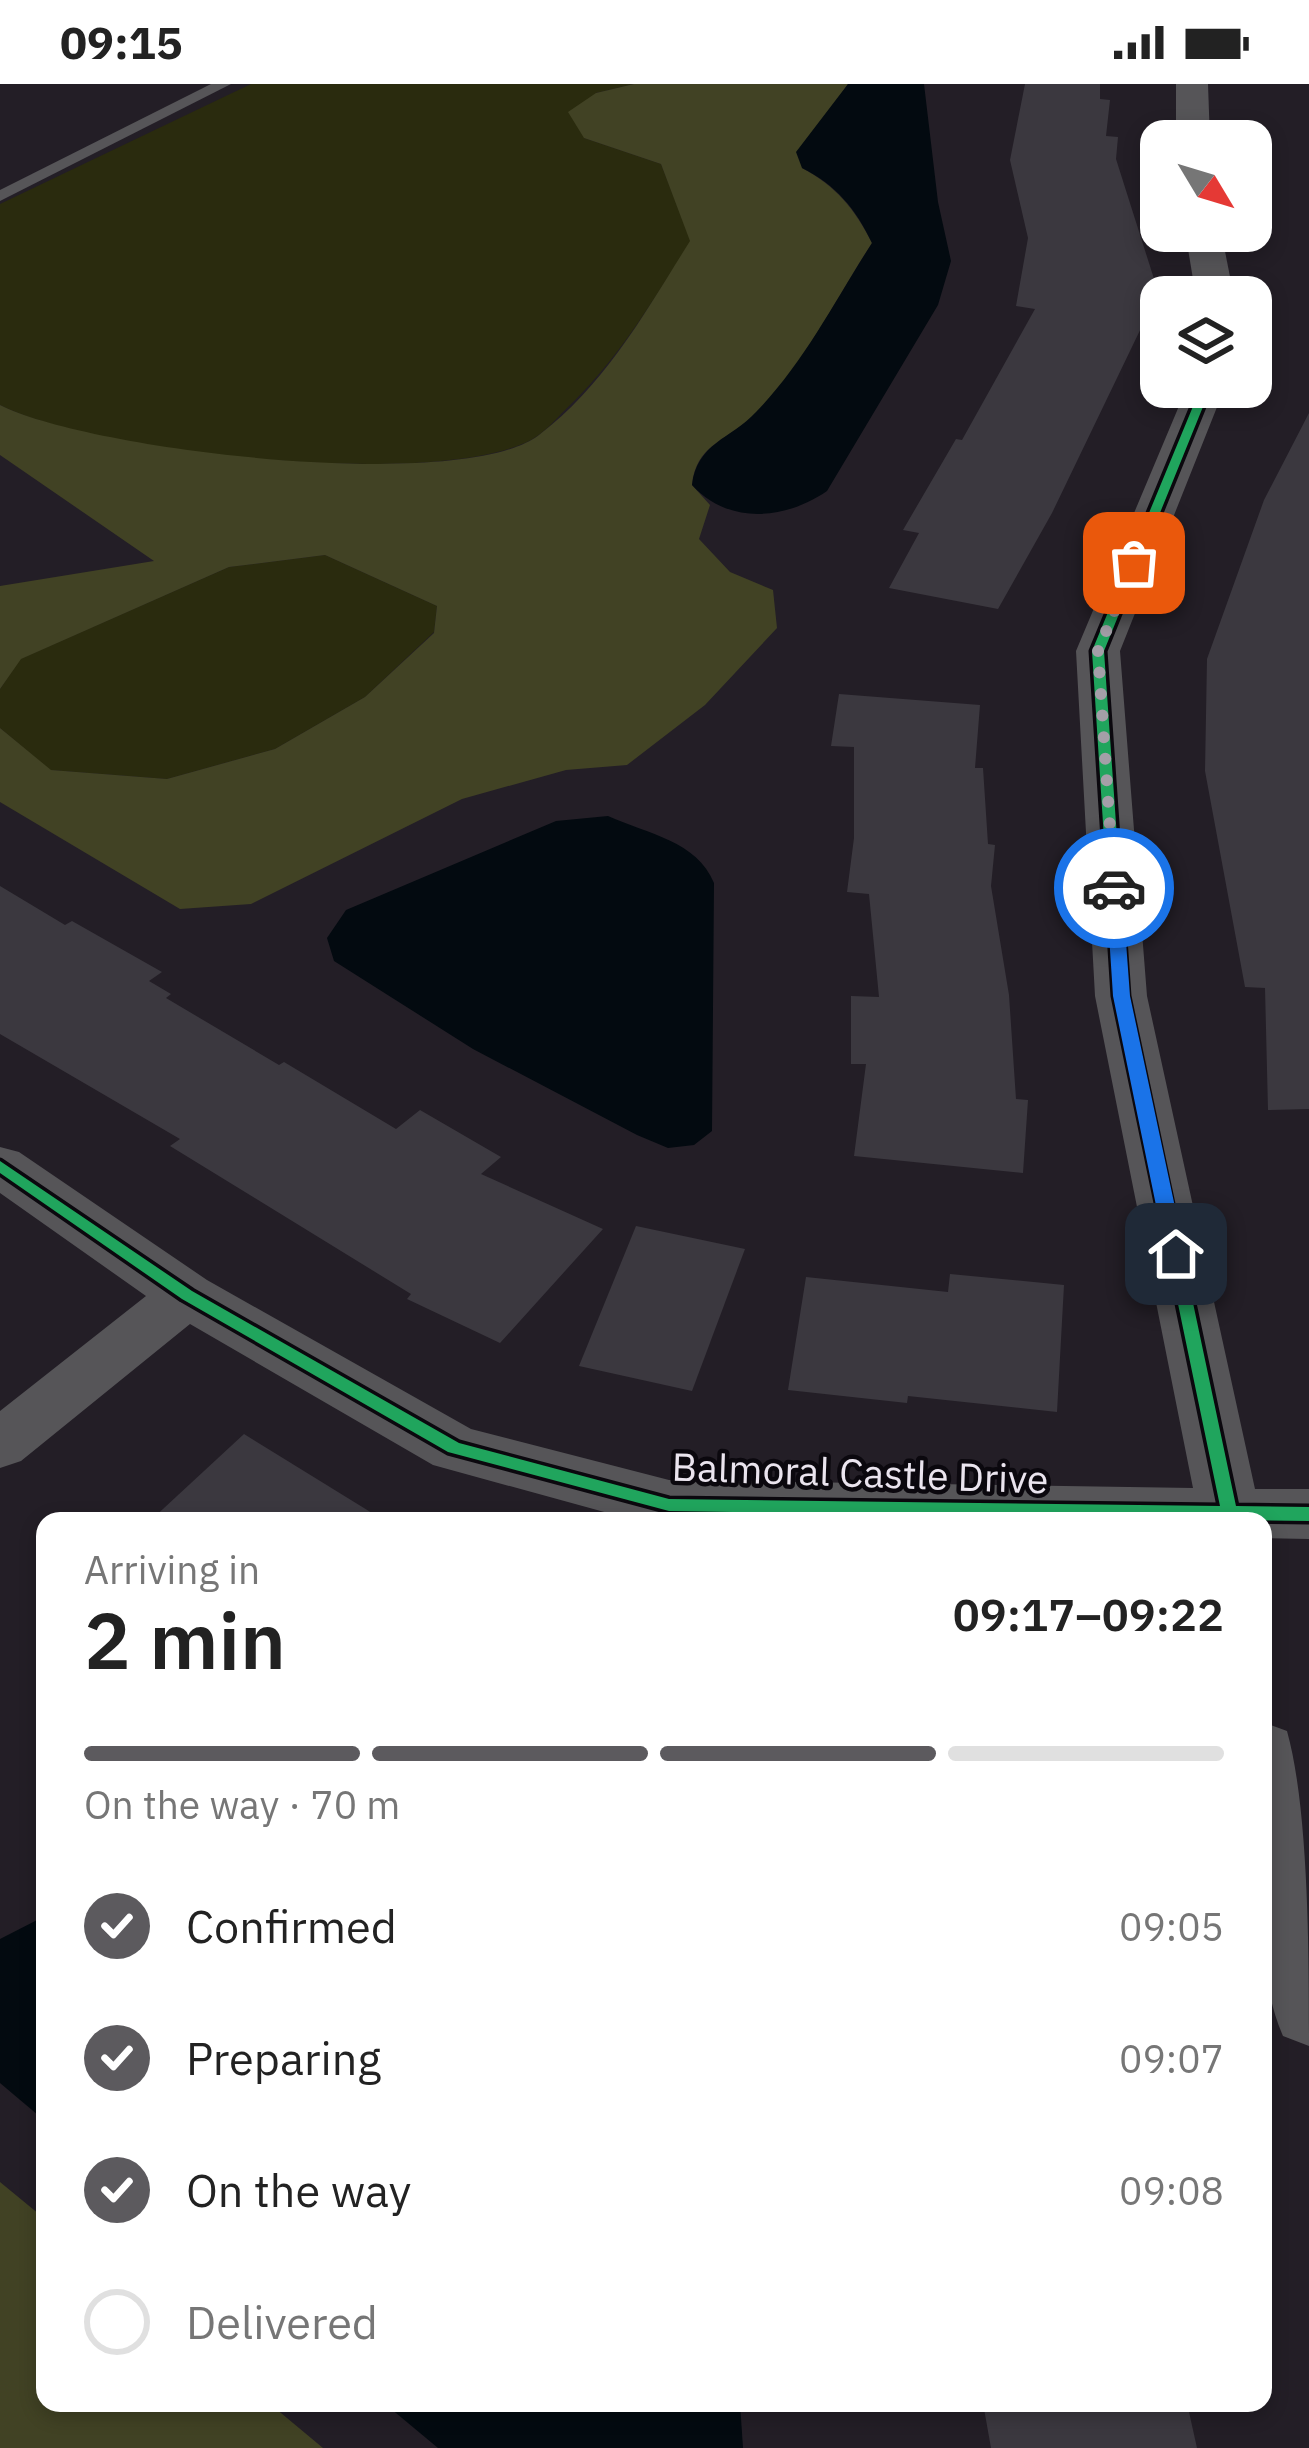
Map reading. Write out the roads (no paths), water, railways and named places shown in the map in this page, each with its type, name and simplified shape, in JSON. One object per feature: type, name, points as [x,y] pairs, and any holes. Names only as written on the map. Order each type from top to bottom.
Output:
[{"type":"street","points":[[1192,84],[1193,120]]},
{"type":"street","points":[[1197,408],[1098,651],[1121,996],[1229,1512]]},
{"type":"street","name":"Balmoral Castle Drive","points":[[0,1166],[187,1295],[454,1448],[669,1505],[996,1512]]},
{"type":"street","points":[[0,1444],[187,1295]]},
{"type":"street","name":"Balmoral Castle Drive","points":[[1272,1515],[1309,1514]]},
{"type":"street","points":[[1272,1802],[1309,2012]]},
{"type":"lane","points":[[0,196],[223,84]]}]
